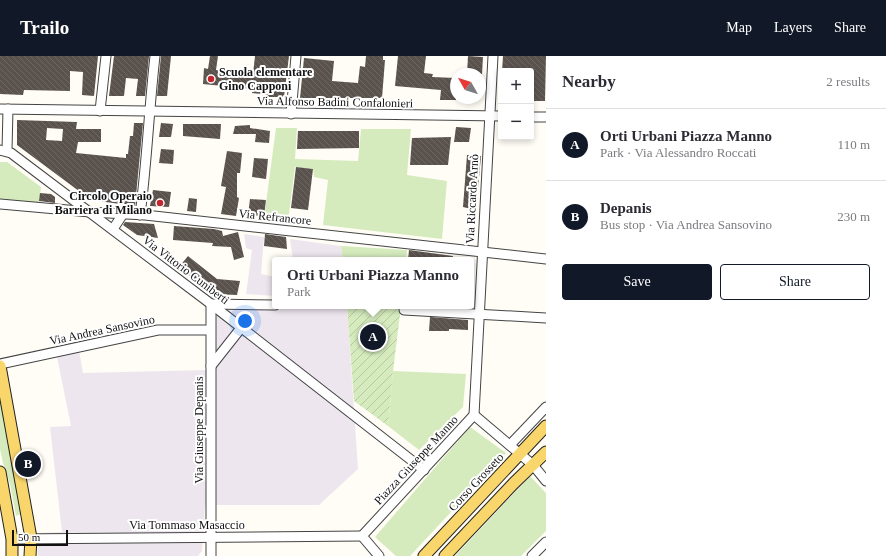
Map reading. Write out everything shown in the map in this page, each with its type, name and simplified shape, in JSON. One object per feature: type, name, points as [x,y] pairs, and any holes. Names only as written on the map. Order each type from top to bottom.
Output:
[{"type":"main road","name":"Via Andrea Sansovino","points":[[0,365],[31,538],[30,556]]},
{"type":"main road","name":"Corso Grosseto","points":[[424,556],[546,426]]},
{"type":"main road","points":[[445,556],[546,452]]},
{"type":"main road","points":[[0,472],[12,539],[12,556]]},
{"type":"street","points":[[100,111],[106,56]]},
{"type":"street","points":[[140,215],[156,56]]},
{"type":"street","points":[[291,114],[296,56]]},
{"type":"street","name":"Via Riccardo Arnò","points":[[474,415],[481,252],[493,56]]},
{"type":"street","name":"Via Alfonso Badini Confalonieri","points":[[4,109],[498,116]]},
{"type":"street","name":"Via Vittorio Cuniberti","points":[[4,109],[4,150],[90,212],[211,304],[424,470]]},
{"type":"street","points":[[534,117],[546,117]]},
{"type":"street","name":"Via Refrancore","points":[[0,204],[140,215],[546,259]]},
{"type":"street","points":[[113,230],[123,214]]},
{"type":"street","points":[[211,304],[272,305]]},
{"type":"street","name":"Via Giuseppe Depanis","points":[[211,304],[211,556]]},
{"type":"street","points":[[404,310],[546,318]]},
{"type":"street","points":[[211,366],[241,328]]},
{"type":"street","name":"Via Andrea Sansovino","points":[[0,365],[158,330],[210,330]]},
{"type":"street","name":"Corso Grosseto","points":[[510,445],[546,406]]},
{"type":"street","name":"Piazza Giuseppe Manno","points":[[362,536],[474,415],[533,465],[545,478]]},
{"type":"street","points":[[362,536],[379,556]]},
{"type":"street","name":"Via Tommaso Masaccio","points":[[12,539],[362,536]]},
{"type":"street","points":[[536,555],[546,542]]},
{"type":"shaded area","points":[[244,234],[264,237],[261,274],[272,276],[272,296],[246,294],[252,250],[246,248]]},
{"type":"shaded area","points":[[290,239],[341,246],[343,257],[293,257]]},
{"type":"shaded area","points":[[210,298],[272,301],[272,309],[347,309],[358,469],[319,505],[205,505],[202,551],[198,556],[38,556],[37,533],[62,532],[50,427],[71,426],[57,357],[79,350],[83,373],[206,370]]},
{"type":"green space","points":[[276,128],[297,128],[295,159],[358,161],[361,129],[411,129],[407,175],[447,181],[442,239],[323,225],[328,180],[314,177],[313,169],[295,167],[288,221],[264,218]]},
{"type":"green space","points":[[0,162],[7,162],[41,187],[39,205],[0,201]]},
{"type":"green space","points":[[341,246],[407,250],[406,257],[343,257]]},
{"type":"green space","points":[[347,309],[401,309],[388,426],[354,401]]},
{"type":"green space","points":[[393,371],[466,374],[463,407],[419,450],[388,426]]},
{"type":"green space","points":[[0,395],[21,514],[16,516],[10,484],[0,449]]},
{"type":"green space","points":[[470,427],[506,453],[410,556],[396,556],[375,537]]},
{"type":"green space","points":[[530,476],[546,493],[546,531],[521,556],[455,556]]},
{"type":"building","points":[[0,56],[98,56],[94,96],[82,95],[83,72],[70,71],[70,91],[24,90],[23,95],[0,94]]},
{"type":"building","points":[[114,56],[149,56],[145,96],[136,96],[138,79],[126,78],[124,96],[109,96]]},
{"type":"building","points":[[161,56],[171,56],[167,96],[157,96]]},
{"type":"building","points":[[210,56],[218,56],[216,70],[253,74],[255,56],[289,56],[284,97],[262,97],[262,94],[252,93],[252,89],[203,84],[204,68],[208,69]]},
{"type":"building","points":[[366,56],[383,56],[383,60],[385,60],[382,98],[300,98],[304,58],[334,61],[332,81],[358,83],[360,66],[365,67]]},
{"type":"building","points":[[398,56],[426,56],[424,73],[433,74],[432,77],[450,78],[450,100],[440,100],[441,90],[395,86]]},
{"type":"building","points":[[468,56],[483,57],[482,68],[467,68]]},
{"type":"building","points":[[503,56],[546,56],[545,101],[534,101],[534,68],[502,68]]},
{"type":"building","points":[[17,120],[77,122],[76,129],[101,129],[101,142],[78,142],[76,153],[126,158],[126,154],[128,154],[130,136],[133,136],[134,123],[143,123],[135,206],[91,200],[17,145]],"holes":[[[47,128],[63,129],[62,141],[46,140]]]},
{"type":"building","points":[[161,123],[173,124],[171,137],[159,137]]},
{"type":"building","points":[[183,124],[221,124],[220,139],[183,136]]},
{"type":"building","points":[[250,125],[250,128],[270,131],[269,143],[255,142],[256,134],[233,134],[235,126]]},
{"type":"building","points":[[456,127],[471,128],[469,142],[454,142]]},
{"type":"building","points":[[298,131],[359,131],[359,148],[297,149]]},
{"type":"building","points":[[451,137],[448,165],[410,165],[412,138]]},
{"type":"building","points":[[161,149],[174,150],[173,164],[159,163]]},
{"type":"building","points":[[227,151],[242,153],[240,173],[237,173],[237,197],[239,198],[236,216],[221,214],[226,187],[221,186]]},
{"type":"building","points":[[467,155],[481,156],[476,210],[463,207]]},
{"type":"building","points":[[254,158],[268,159],[266,179],[252,177]]},
{"type":"building","points":[[296,167],[313,169],[308,210],[291,208]]},
{"type":"building","points":[[153,190],[171,192],[169,207],[150,206]]},
{"type":"building","points":[[40,193],[51,194],[55,197],[55,203],[39,201]]},
{"type":"building","points":[[189,198],[197,199],[196,212],[187,211]]},
{"type":"building","points":[[250,199],[266,200],[264,216],[248,215]]},
{"type":"building","points":[[125,222],[154,224],[158,238],[137,235],[123,225]]},
{"type":"building","points":[[174,226],[214,229],[222,231],[223,236],[238,232],[244,257],[234,260],[231,247],[212,246],[213,243],[173,240]]},
{"type":"building","points":[[265,234],[286,237],[287,249],[264,246]]},
{"type":"building","points":[[409,250],[453,256],[453,257],[408,257]]},
{"type":"building","points":[[188,256],[217,279],[240,281],[237,295],[212,294],[203,287],[179,267]]},
{"type":"building","points":[[430,317],[468,320],[468,330],[449,329],[449,331],[429,331]]},
{"type":"place","name":"Scuola elementare Gino Capponi","points":[[211,79]]},
{"type":"place","name":"Circolo Operaio Barriera di Milano","points":[[160,203]]},
{"type":"place","name":"Orti Urbani Piazza Manno","points":[[373,337]]},
{"type":"place","name":"Depanis","points":[[28,464]]}]
